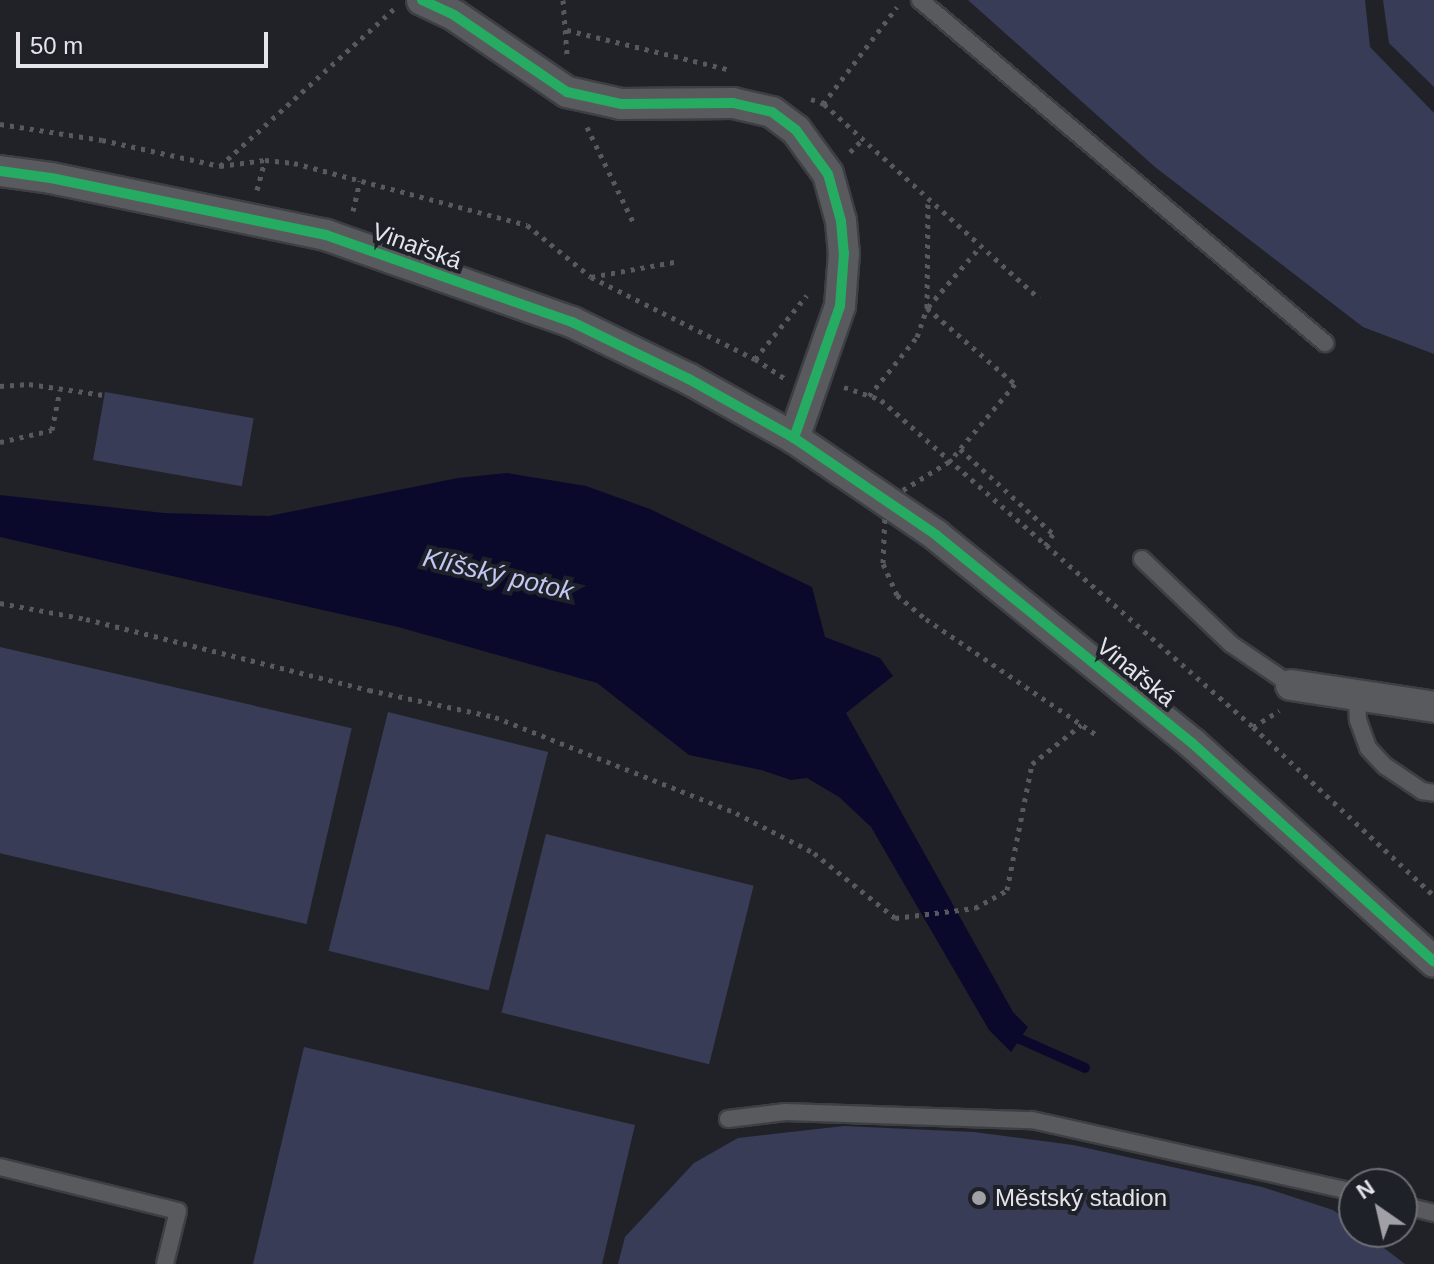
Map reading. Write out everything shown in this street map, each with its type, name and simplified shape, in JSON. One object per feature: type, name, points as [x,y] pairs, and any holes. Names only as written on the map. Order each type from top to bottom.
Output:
[{"type":"street","points":[[422,0],[454,15],[567,92],[621,104],[733,103],[772,112],[796,130],[828,174],[841,221],[843,266],[840,306],[794,438]]},
{"type":"street","name":"Vinařská","points":[[0,171],[159,200],[345,241],[572,322],[689,379],[794,438],[936,535],[1180,733],[1434,962]]},
{"type":"street","points":[[1291,685],[1434,707]]},
{"type":"lane","points":[[920,0],[1325,343]]},
{"type":"lane","points":[[1142,559],[1231,644],[1291,685]]},
{"type":"lane","points":[[1357,695],[1358,720],[1368,748],[1410,782],[1434,793]]},
{"type":"lane","points":[[728,1119],[786,1112],[1032,1120],[1338,1188]]},
{"type":"lane","points":[[0,1167],[178,1211],[165,1264]]},
{"type":"path","points":[[220,166],[403,0]]},
{"type":"path","points":[[824,104],[902,0]]},
{"type":"path","points":[[0,124],[102,140],[220,166],[265,160],[294,163],[527,225],[591,277],[755,359],[812,386],[881,400],[1253,727],[1434,896]]},
{"type":"path","points":[[869,396],[917,337],[927,308],[928,199]]},
{"type":"path","points":[[927,308],[980,247]]},
{"type":"path","points":[[591,277],[674,262]]},
{"type":"path","points":[[755,359],[795,312],[824,270],[843,266]]},
{"type":"path","points":[[927,308],[1015,384],[950,461],[903,490],[885,513],[883,563],[897,595],[1098,736]]},
{"type":"path","points":[[0,386],[29,384],[104,395]]},
{"type":"path","points":[[0,442],[52,430],[60,390]]},
{"type":"path","points":[[960,449],[1053,534],[1045,546]]},
{"type":"path","points":[[0,603],[86,619],[369,690],[495,717],[736,813],[814,853],[895,918],[975,908],[1007,890],[1032,764],[1081,725]]},
{"type":"shaded area","points":[[968,0],[1365,0],[1370,47],[1434,113],[1434,354],[1363,327],[1155,167]]},
{"type":"shaded area","points":[[1383,0],[1434,0],[1434,87],[1389,43]]},
{"type":"shaded area","points":[[105,392],[254,418],[242,486],[93,460]]},
{"type":"shaded area","points":[[0,647],[352,728],[307,924],[0,853]]},
{"type":"shaded area","points":[[388,712],[548,752],[489,991],[328,951]]},
{"type":"shaded area","points":[[546,834],[754,886],[709,1064],[501,1013]]},
{"type":"shaded area","points":[[304,1047],[635,1125],[602,1264],[253,1264]]},
{"type":"shaded area","name":"Městský stadion","points":[[844,1126],[974,1132],[1073,1145],[1262,1187],[1333,1210],[1338,1214],[1338,1248],[1384,1248],[1405,1264],[618,1264],[625,1237],[694,1163],[738,1138]]},
{"type":"water","points":[[507,473],[586,486],[650,509],[812,587],[825,637],[880,658],[893,676],[846,713],[1013,1012],[1028,1027],[1011,1052],[989,1030],[871,827],[839,797],[807,778],[791,780],[761,770],[689,755],[597,683],[398,627],[0,537],[0,495],[164,513],[269,516],[458,478]]},
{"type":"waterway","name":"Klíšský potok","points":[[1012,1028],[1020,1039],[1085,1068]]},
{"type":"cycle path","points":[[422,0],[454,15],[567,92],[621,104],[733,103],[772,112],[796,130],[828,174],[841,221],[844,253],[840,306],[794,438]]},
{"type":"cycle path","points":[[0,171],[51,178],[326,235],[572,322],[689,379],[794,438],[936,535],[1192,743],[1434,962]]},
{"type":"place","name":"Městský stadion","points":[[979,1198]]}]
